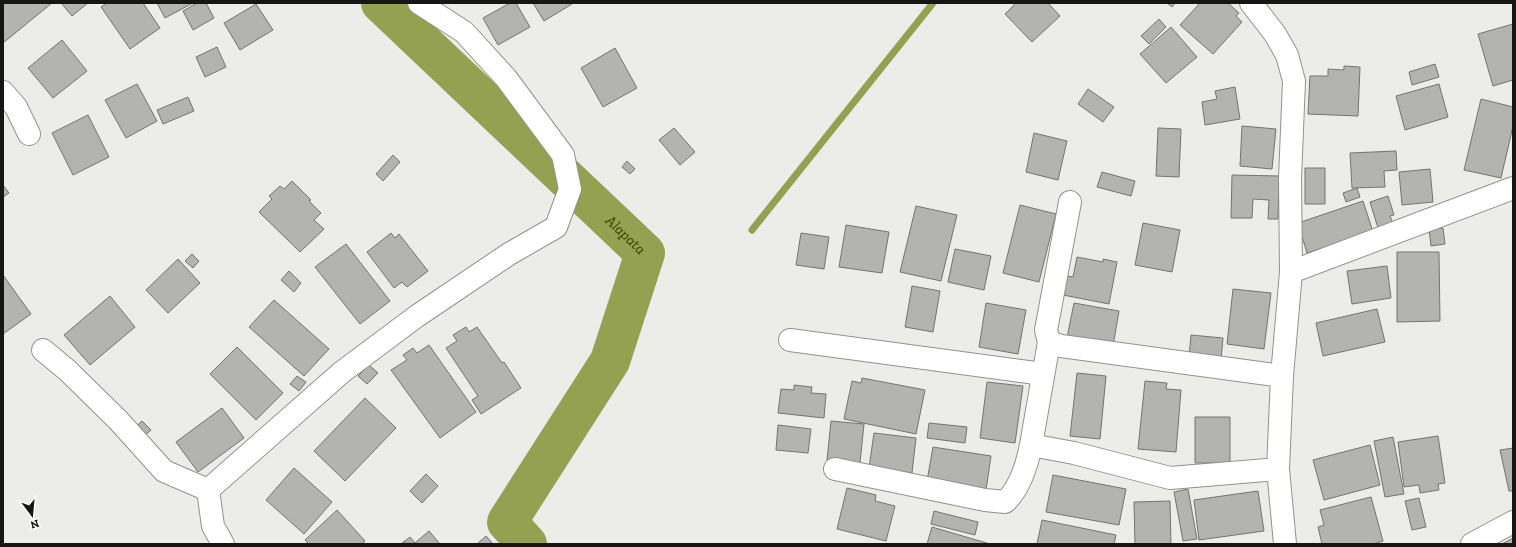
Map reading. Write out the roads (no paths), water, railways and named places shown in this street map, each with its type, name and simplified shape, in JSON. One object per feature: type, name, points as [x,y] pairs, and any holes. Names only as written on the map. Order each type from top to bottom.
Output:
[{"type":"street","points":[[208,490],[342,372],[417,316],[509,254],[556,227],[570,189],[563,155],[506,78],[464,32],[419,3]]},
{"type":"street","points":[[1251,3],[1275,34],[1287,55],[1294,81],[1290,178],[1291,272],[1282,376],[1278,468],[1285,544]]},
{"type":"street","points":[[3,92],[16,107],[29,134]]},
{"type":"street","points":[[1291,272],[1513,188]]},
{"type":"street","points":[[836,469],[985,500],[1005,502],[1012,495],[1027,463],[1031,445],[1049,342],[1046,330],[1070,202]]},
{"type":"street","points":[[790,340],[1043,374]]},
{"type":"street","points":[[1049,342],[1061,346],[1282,376]]},
{"type":"street","points":[[42,350],[84,386],[118,420],[164,471],[208,490]]},
{"type":"street","points":[[1031,445],[1074,452],[1170,478],[1278,468]]},
{"type":"street","points":[[208,490],[213,526],[223,544]]},
{"type":"street","points":[[1472,544],[1513,522]]},
{"type":"waterway","name":"Alapata","points":[[381,3],[645,253],[610,361],[507,522],[527,544]]},
{"type":"waterway","points":[[752,230],[933,3]]}]
